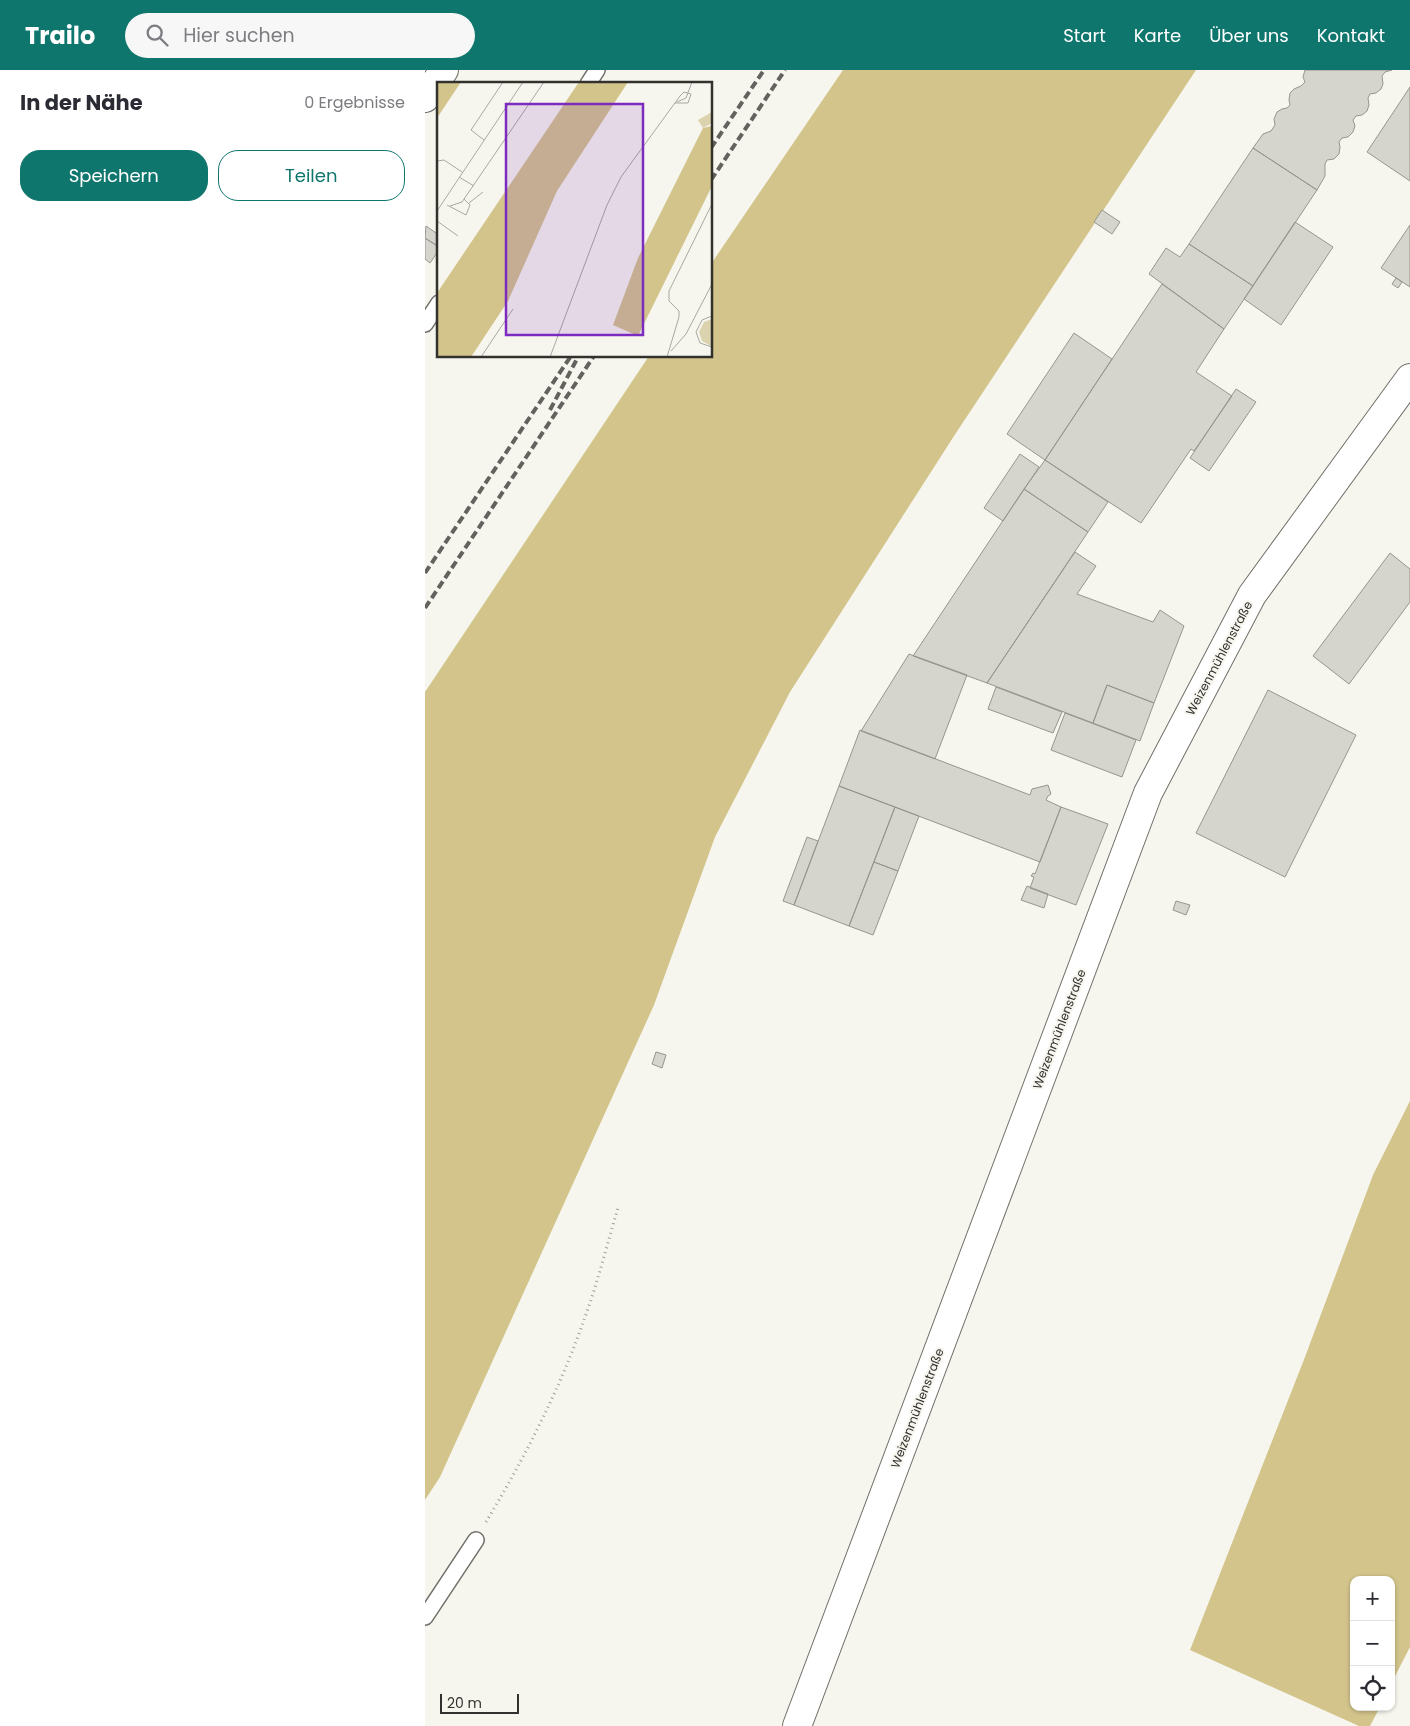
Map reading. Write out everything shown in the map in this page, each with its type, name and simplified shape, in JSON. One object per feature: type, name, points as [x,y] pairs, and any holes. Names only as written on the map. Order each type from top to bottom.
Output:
[{"type":"street","points":[[425,98],[444,70]]},
{"type":"street","name":"Weizenmühlenstraße","points":[[797,1726],[1148,792],[1252,595],[1410,378]]},
{"type":"lane","points":[[588,82],[597,70]]},
{"type":"lane","points":[[425,324],[437,306]]},
{"type":"lane","points":[[425,1617],[476,1540]]},
{"type":"path","points":[[476,1540],[517,1468],[560,1383],[585,1317],[618,1208]]},
{"type":"shaded area","points":[[843,70],[1196,70],[954,436],[790,692],[715,837],[654,1005],[440,1477],[425,1500],[425,692],[648,358],[713,358],[713,261]]},
{"type":"shaded area","points":[[1410,1101],[1410,1647],[1395,1676],[1395,1576],[1350,1576],[1350,1711],[1378,1711],[1370,1726],[1359,1726],[1190,1650],[1305,1357],[1373,1175]]},
{"type":"building","points":[[1305,70],[1392,70],[1385,72],[1382,76],[1383,84],[1381,89],[1376,93],[1370,94],[1367,111],[1362,115],[1356,116],[1353,120],[1355,126],[1353,132],[1348,137],[1342,138],[1339,142],[1339,154],[1334,159],[1327,160],[1325,176],[1317,190],[1253,148],[1263,134],[1271,131],[1275,125],[1274,119],[1277,112],[1290,105],[1290,93],[1305,82],[1303,77]]},
{"type":"building","points":[[1410,87],[1410,181],[1367,152]]},
{"type":"building","points":[[1253,148],[1317,190],[1253,286],[1189,244]]},
{"type":"building","points":[[1102,210],[1120,222],[1112,234],[1094,222]]},
{"type":"building","points":[[1295,222],[1333,247],[1281,325],[1244,299]]},
{"type":"building","points":[[1410,225],[1410,287],[1381,268]]},
{"type":"building","points":[[426,226],[437,234],[437,246],[425,238]]},
{"type":"building","points":[[425,238],[437,246],[437,253],[430,263],[425,259]]},
{"type":"building","points":[[1189,244],[1253,286],[1224,329],[1149,274],[1166,248],[1180,257]]},
{"type":"building","points":[[1396,278],[1402,282],[1398,288],[1392,284]]},
{"type":"building","points":[[1162,284],[1224,329],[1196,372],[1232,396],[1194,451],[1191,449],[1141,523],[1045,460]]},
{"type":"building","points":[[1074,333],[1112,359],[1045,460],[1007,434]]},
{"type":"building","points":[[1236,389],[1256,402],[1209,471],[1190,458]]},
{"type":"building","points":[[1020,454],[1039,467],[1003,521],[984,508]]},
{"type":"building","points":[[1045,460],[1108,502],[1088,532],[1024,489]]},
{"type":"building","points":[[1024,489],[1088,532],[987,683],[913,656]]},
{"type":"building","points":[[1075,552],[1096,566],[1077,594],[1153,622],[1160,610],[1184,626],[1154,703],[1107,685],[1093,723],[987,683]]},
{"type":"building","points":[[1390,553],[1410,569],[1410,602],[1349,684],[1313,656]]},
{"type":"building","points":[[909,654],[967,675],[935,759],[861,731]]},
{"type":"building","points":[[1107,685],[1154,703],[1140,741],[1093,723]]},
{"type":"building","points":[[996,687],[1062,712],[1053,733],[988,709]]},
{"type":"building","points":[[1268,690],[1356,735],[1285,877],[1196,833]]},
{"type":"building","points":[[1065,713],[1136,740],[1122,777],[1051,750]]},
{"type":"building","points":[[860,730],[1030,795],[1032,789],[1048,785],[1051,794],[1046,800],[1061,807],[1040,862],[839,786]]},
{"type":"building","points":[[839,786],[895,807],[849,926],[794,905]]},
{"type":"building","points":[[895,807],[919,816],[898,871],[874,862]]},
{"type":"building","points":[[1061,807],[1108,824],[1076,905],[1030,888],[1034,877],[1031,876],[1033,873],[1035,874]]},
{"type":"building","points":[[807,837],[818,841],[794,905],[783,901]]},
{"type":"building","points":[[874,862],[898,871],[873,935],[849,926]]},
{"type":"building","points":[[1027,886],[1048,894],[1044,908],[1021,900]]},
{"type":"building","points":[[1176,901],[1190,905],[1186,915],[1173,910]]},
{"type":"building","points":[[656,1052],[666,1055],[662,1068],[652,1064]]},
{"type":"railway","points":[[713,145],[764,70]]},
{"type":"railway","points":[[713,177],[785,70]]},
{"type":"railway","points":[[425,573],[570,358]]},
{"type":"railway","points":[[550,410],[577,358]]},
{"type":"railway","points":[[425,608],[593,358]]}]
